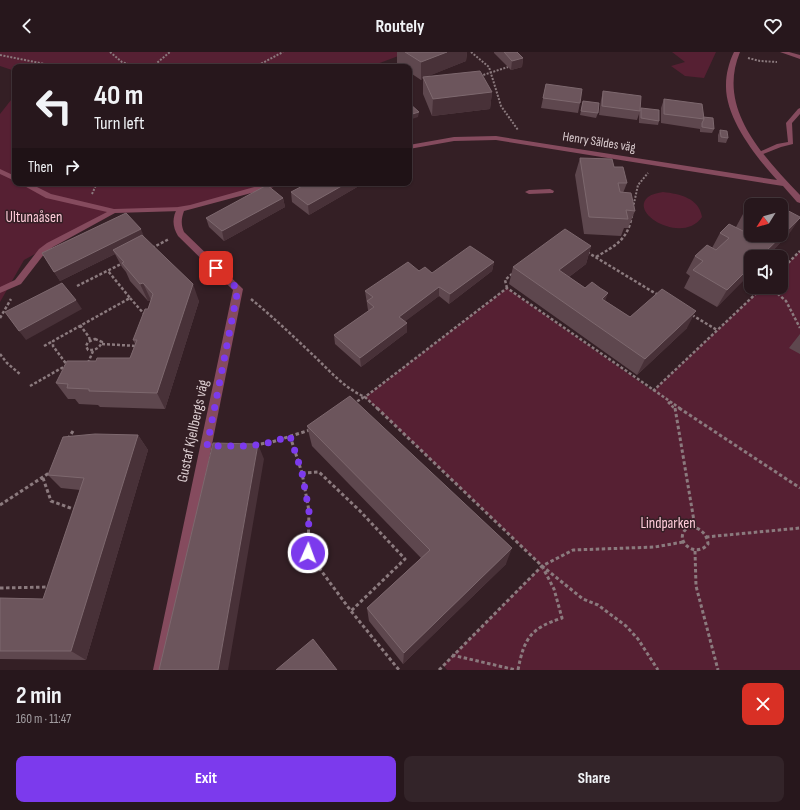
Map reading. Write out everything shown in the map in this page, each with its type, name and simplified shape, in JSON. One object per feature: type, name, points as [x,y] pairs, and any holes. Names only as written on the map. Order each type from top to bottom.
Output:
[{"type":"street","points":[[736,53],[728,86],[741,127],[759,154],[800,200]]},
{"type":"street","name":"Henry Säldes väg","points":[[412,146],[454,139],[496,138],[785,184]]},
{"type":"street","points":[[238,289],[181,234],[177,228],[177,222],[181,209],[190,208],[267,186]]},
{"type":"street","name":"Gustaf Kjellbergs väg","points":[[160,670],[238,289]]},
{"type":"lane","points":[[783,52],[800,56]]},
{"type":"lane","points":[[759,154],[779,144],[791,143],[789,123],[800,110]]},
{"type":"lane","points":[[0,171],[12,177]]},
{"type":"lane","points":[[29,186],[49,196],[114,211],[181,209]]},
{"type":"lane","points":[[529,192],[550,192]]},
{"type":"lane","points":[[0,290],[18,282],[42,251],[50,245],[114,211]]},
{"type":"path","points":[[110,52],[122,62],[128,64]]},
{"type":"path","points":[[156,64],[170,52]]},
{"type":"path","points":[[261,64],[283,52]]},
{"type":"path","points":[[471,52],[489,68],[501,106],[526,142]]},
{"type":"path","points":[[736,53],[760,61],[782,63]]},
{"type":"path","points":[[0,55],[45,64]]},
{"type":"path","points":[[475,78],[490,74],[508,66]]},
{"type":"path","points":[[596,257],[628,236],[632,224],[638,185],[652,169],[663,164]]},
{"type":"path","points":[[146,251],[181,234]]},
{"type":"path","points":[[584,250],[663,298]]},
{"type":"path","points":[[788,263],[800,251]]},
{"type":"path","points":[[77,286],[124,262]]},
{"type":"path","points":[[518,270],[505,280],[507,288],[573,333],[675,408],[695,527]]},
{"type":"path","points":[[108,271],[147,318]]},
{"type":"path","points":[[348,407],[365,397],[507,288]]},
{"type":"path","points":[[238,289],[268,312],[339,380],[357,394],[365,397],[542,566],[583,599],[598,605],[626,626],[638,639],[658,670]]},
{"type":"path","points":[[653,391],[756,294]]},
{"type":"path","points":[[778,294],[786,301],[800,328]]},
{"type":"path","points":[[44,346],[130,298]]},
{"type":"path","points":[[690,314],[717,330]]},
{"type":"path","points":[[80,325],[89,337],[90,341]]},
{"type":"path","points":[[90,341],[98,340],[102,344],[139,346]]},
{"type":"path","points":[[53,341],[53,346],[67,365],[71,366]]},
{"type":"path","points":[[90,341],[87,344],[87,348],[93,351]]},
{"type":"path","points":[[137,352],[141,341]]},
{"type":"path","points":[[86,368],[93,351],[98,349],[102,344]]},
{"type":"path","points":[[0,354],[7,363],[21,375]]},
{"type":"path","points":[[30,386],[67,365]]},
{"type":"path","points":[[653,391],[800,488]]},
{"type":"path","points":[[250,446],[272,442],[315,428]]},
{"type":"path","points":[[66,444],[73,431]]},
{"type":"path","points":[[290,436],[302,473],[309,511],[308,553],[351,611],[399,670]]},
{"type":"path","points":[[0,505],[48,475],[52,468]]},
{"type":"path","points":[[302,473],[319,472],[360,511],[405,559],[351,611]]},
{"type":"path","points":[[43,478],[51,501],[76,510],[73,517]]},
{"type":"path","points":[[695,527],[703,531],[706,537],[708,541],[706,548],[695,551],[686,546],[681,536],[683,530],[686,528],[695,527]]},
{"type":"path","points":[[706,537],[800,528]]},
{"type":"path","points":[[439,670],[452,655],[542,566],[573,550],[655,547],[683,542]]},
{"type":"path","points":[[695,551],[696,586],[718,670]]},
{"type":"path","points":[[452,655],[517,670],[525,640],[545,623],[562,618],[554,589],[542,566]]},
{"type":"path","points":[[0,588],[48,588],[51,581]]},
{"type":"green space","points":[[0,52],[409,52],[377,64],[12,64],[12,70],[0,66]]},
{"type":"green space","points":[[672,52],[716,52],[704,78],[685,76],[671,66],[685,62]]},
{"type":"green space","name":"Ultunaåsen","points":[[12,99],[12,186],[267,186],[190,208],[114,211],[24,260],[0,302],[0,114]]},
{"type":"green space","points":[[663,192],[676,194],[693,201],[697,205],[702,217],[693,225],[683,228],[660,224],[651,218],[645,211],[644,204],[648,197]]},
{"type":"green space","name":"Lindparken","points":[[800,251],[800,670],[447,670],[443,665],[542,566],[365,397],[507,288],[653,391],[756,294],[788,294],[788,263]]},
{"type":"building","points":[[405,52],[447,52],[421,62]]},
{"type":"building","points":[[504,52],[517,52],[523,58],[512,61]]},
{"type":"building","points":[[480,71],[492,92],[433,99],[423,77]]},
{"type":"building","points":[[546,84],[582,89],[580,103],[543,98]]},
{"type":"building","points":[[603,91],[641,96],[640,111],[602,106]]},
{"type":"building","points":[[664,99],[702,104],[704,119],[664,114]]},
{"type":"building","points":[[583,101],[599,103],[598,113],[581,111]]},
{"type":"building","points":[[412,106],[419,112],[412,114]]},
{"type":"building","points":[[641,108],[659,110],[659,121],[641,118]]},
{"type":"building","points":[[703,117],[713,118],[714,129],[702,127]]},
{"type":"building","points":[[720,130],[727,131],[728,138],[721,137]]},
{"type":"building","points":[[580,158],[612,159],[614,167],[623,167],[627,183],[618,183],[620,192],[631,193],[635,211],[626,210],[628,219],[589,217]]},
{"type":"building","points":[[265,186],[268,186],[283,198],[222,231],[206,218]]},
{"type":"building","points":[[302,186],[342,186],[308,205],[291,192]]},
{"type":"building","points":[[788,211],[800,218],[788,230]]},
{"type":"building","points":[[126,213],[141,229],[54,272],[42,253]]},
{"type":"building","points":[[729,224],[743,231],[744,230],[744,242],[775,242],[767,250],[744,250],[744,273],[727,290],[693,270],[703,261],[695,256],[707,245],[716,250],[729,238],[720,233]]},
{"type":"building","points":[[565,229],[591,246],[559,270],[585,288],[592,282],[608,293],[602,299],[630,317],[662,289],[696,311],[645,359],[513,267]]},
{"type":"building","points":[[142,235],[193,284],[157,393],[89,391],[89,389],[67,388],[68,384],[56,383],[67,361],[96,361],[97,358],[130,358],[137,340],[133,340],[145,309],[148,309],[153,294],[143,283],[140,284],[113,250]]},
{"type":"building","points":[[470,246],[494,262],[450,294],[439,287],[399,317],[407,323],[360,358],[334,335],[374,307],[367,301],[373,297],[365,291],[408,262],[419,271],[425,267],[432,273]]},
{"type":"building","points":[[62,283],[76,300],[19,331],[5,312]]},
{"type":"building","points":[[350,396],[512,548],[404,653],[367,608],[430,550],[307,426]]},
{"type":"building","points":[[95,434],[138,435],[71,651],[0,651],[0,598],[43,599],[84,478],[48,475],[63,437]]},
{"type":"building","points":[[213,443],[258,444],[218,670],[159,670]]},
{"type":"building","points":[[313,639],[337,670],[276,670]]},
{"type":"route","points":[[216,268],[238,289],[207,446],[250,446],[272,442],[290,436],[302,473],[309,511],[308,553]]}]
